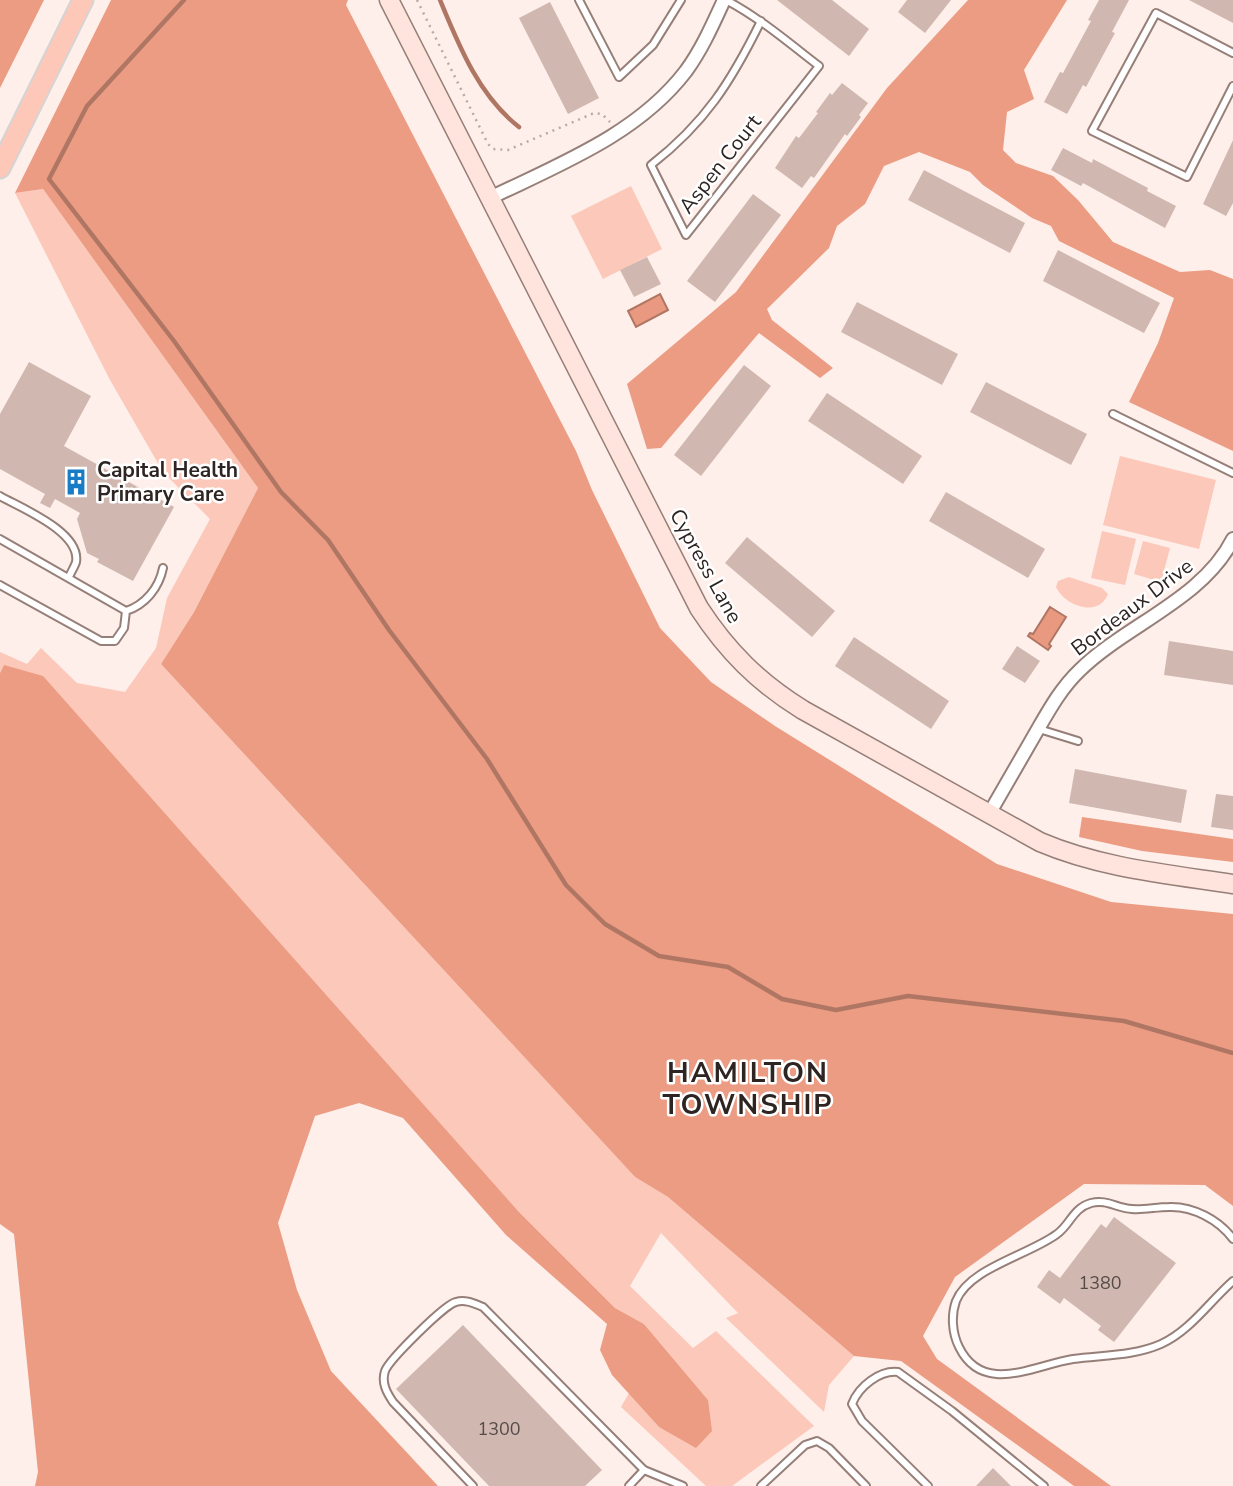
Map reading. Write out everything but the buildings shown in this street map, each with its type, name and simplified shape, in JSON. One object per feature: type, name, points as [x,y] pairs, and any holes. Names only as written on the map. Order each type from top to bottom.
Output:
[{"type":"main road","points":[[0,168],[83,0]]},
{"type":"street","name":"Cypress Lane","points":[[389,0],[699,608],[714,632],[752,674],[779,695],[1040,842],[1100,863],[1233,884]]},
{"type":"street","points":[[490,198],[619,132],[644,114],[686,71],[701,49],[725,0]]},
{"type":"street","name":"Bordeaux Drive","points":[[989,814],[1060,692],[1079,670],[1201,581],[1216,565],[1233,539]]},
{"type":"lane","points":[[579,0],[618,77],[653,45],[681,0]]},
{"type":"lane","name":"Aspen Court","points":[[725,0],[761,21],[819,66],[686,235],[651,165],[699,123],[713,105],[744,55],[761,21]]},
{"type":"lane","points":[[1233,53],[1156,13],[1092,131],[1187,177],[1233,86]]},
{"type":"lane","points":[[1113,414],[1233,473]]},
{"type":"lane","points":[[0,496],[63,532],[74,548],[76,561],[69,577]]},
{"type":"lane","points":[[0,539],[126,611]]},
{"type":"lane","points":[[126,611],[140,606],[146,600],[162,578],[163,568]]},
{"type":"lane","points":[[0,585],[101,641],[115,640],[124,628],[126,611]]},
{"type":"lane","points":[[1038,729],[1078,741]]},
{"type":"lane","points":[[1233,1238],[1226,1229],[1191,1210],[1172,1207],[1130,1209],[1109,1202],[1087,1204],[1077,1210],[1059,1233],[968,1283],[956,1301],[953,1326],[955,1338],[965,1357],[976,1367],[990,1374],[1009,1376],[1055,1362],[1141,1351],[1172,1338],[1233,1281]]},
{"type":"lane","points":[[473,1486],[393,1402],[384,1381],[386,1370],[393,1359],[445,1308],[457,1301],[469,1301],[483,1307],[644,1470],[682,1486]]},
{"type":"lane","points":[[928,1486],[862,1421],[852,1404],[879,1374],[898,1372],[952,1411],[1044,1486]]},
{"type":"lane","points":[[761,1486],[805,1445],[817,1441],[829,1448],[866,1486]]},
{"type":"lane","points":[[629,1486],[644,1470]]},
{"type":"path","points":[[417,0],[488,144],[493,149],[508,150],[594,113],[602,114],[619,132]]},
{"type":"shaded area","points":[[0,0],[44,0],[0,88]]},
{"type":"shaded area","points":[[111,0],[348,0],[346,5],[576,451],[592,490],[660,628],[711,682],[775,726],[997,864],[1111,902],[1233,914],[1233,1206],[1205,1185],[1084,1184],[955,1277],[923,1336],[937,1359],[1111,1486],[1074,1486],[901,1361],[854,1356],[668,1197],[635,1177],[161,664],[194,612],[258,488],[43,189],[15,193]]},
{"type":"shaded area","points":[[968,0],[1067,0],[1024,70],[1034,99],[1007,112],[1003,150],[1016,163],[1053,176],[1078,200],[1113,242],[1180,272],[1210,270],[1233,279],[1233,451],[1129,402],[1158,343],[1174,298],[1059,241],[1051,226],[1032,218],[983,185],[970,172],[919,152],[884,166],[865,204],[837,226],[829,248],[767,309],[772,320],[833,368],[820,378],[759,333],[661,448],[647,449],[627,384],[736,292],[887,88]]},
{"type":"shaded area","points":[[631,186],[662,249],[603,279],[571,216]]},
{"type":"shaded area","points":[[43,189],[258,488],[194,612],[161,664],[635,1177],[668,1197],[854,1356],[829,1385],[824,1412],[726,1318],[738,1313],[661,1233],[630,1286],[693,1348],[716,1331],[814,1426],[732,1486],[706,1486],[621,1407],[629,1393],[659,1427],[708,1400],[644,1324],[615,1308],[518,1211],[4,665],[0,673],[0,652],[27,664],[41,648],[77,683],[125,692],[156,648],[167,598],[210,519],[163,472],[110,380],[15,193]]},
{"type":"shaded area","points":[[660,294],[668,310],[636,327],[628,311]]},
{"type":"shaded area","points":[[1120,456],[1216,480],[1199,549],[1103,525]]},
{"type":"shaded area","points":[[1102,531],[1136,539],[1125,585],[1091,578]]},
{"type":"shaded area","points":[[1143,541],[1170,548],[1161,582],[1134,574]]},
{"type":"shaded area","points":[[1069,577],[1102,588],[1108,594],[1097,606],[1089,608],[1073,604],[1056,587],[1058,581]]},
{"type":"shaded area","points":[[1050,607],[1066,617],[1048,650],[1028,636],[1033,634]]},
{"type":"shaded area","points":[[4,665],[43,676],[518,1211],[615,1308],[644,1324],[708,1400],[712,1431],[696,1448],[659,1427],[612,1375],[600,1350],[607,1324],[506,1235],[403,1118],[359,1103],[315,1116],[278,1223],[297,1290],[331,1371],[438,1486],[35,1486],[38,1472],[14,1234],[0,1224],[0,673]]},
{"type":"shaded area","points":[[1082,817],[1233,839],[1233,862],[1142,851],[1079,837]]},
{"type":"waterway","points":[[184,0],[87,106],[49,179],[174,341],[281,492],[328,540],[389,630],[487,759],[566,885],[605,924],[659,956],[728,967],[782,999],[836,1010],[908,996],[1124,1021],[1233,1053]]},
{"type":"waterway","points":[[440,0],[481,85],[492,101],[519,127]]},
{"type":"place","name":"Capital Health Primary Care","points":[[76,482]]},
{"type":"district","name":"HAMILTON TOWNSHIP","points":[[748,1088]]}]
